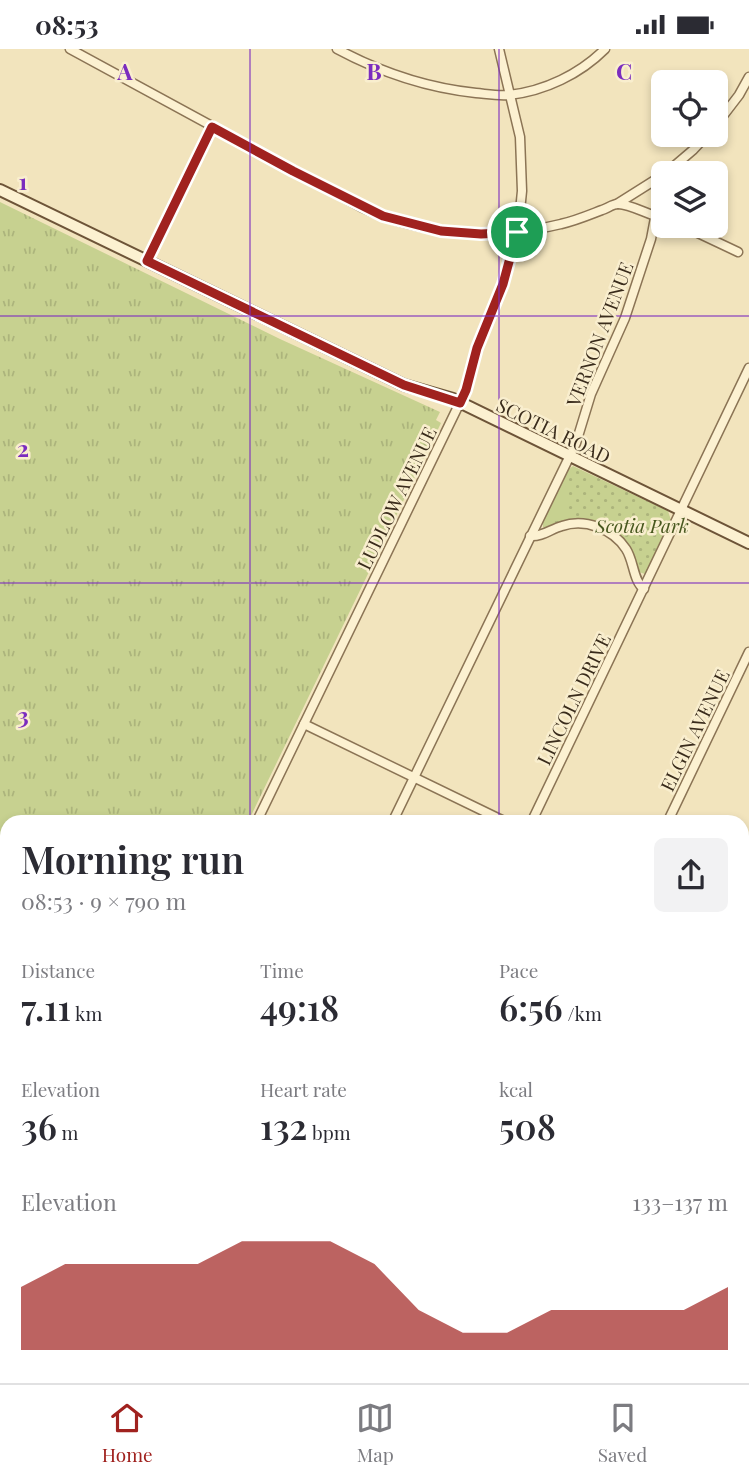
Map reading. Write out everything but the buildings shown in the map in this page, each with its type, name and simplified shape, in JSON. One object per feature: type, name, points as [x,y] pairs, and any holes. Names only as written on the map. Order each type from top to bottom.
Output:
[{"type":"street","points":[[70,49],[327,189],[383,216],[422,227],[481,234],[517,232],[567,223],[617,204],[651,183]]},
{"type":"street","points":[[337,49],[425,84],[496,95],[510,95],[553,84],[581,69],[606,49]]},
{"type":"street","name":"LUDLOW AVENUE","points":[[261,815],[466,390],[477,348],[503,284],[517,232],[522,162],[520,137],[499,49]]},
{"type":"street","points":[[728,109],[749,77]]},
{"type":"street","points":[[147,261],[212,127]]},
{"type":"street","points":[[680,161],[696,147]]},
{"type":"street","name":"SCOTIA ROAD","points":[[0,190],[404,385],[460,403],[749,543]]},
{"type":"street","points":[[617,204],[651,214]]},
{"type":"street","name":"VERNON AVENUE","points":[[396,815],[576,443],[591,394],[625,318],[651,238]]},
{"type":"street","points":[[708,238],[738,252]]},
{"type":"street","name":"LINCOLN DRIVE","points":[[535,815],[749,367]]},
{"type":"street","points":[[530,536],[536,537],[572,523],[604,530],[618,539],[627,551],[633,562],[637,581],[644,589]]},
{"type":"street","name":"ELGIN AVENUE","points":[[671,815],[749,652]]},
{"type":"street","points":[[304,725],[491,815]]},
{"type":"green space","points":[[0,202],[280,339],[440,412],[436,420],[441,423],[251,815],[0,815]]},
{"type":"green space","name":"Scotia Park","points":[[573,466],[668,511],[671,520],[645,574],[639,572],[630,550],[604,526],[543,527],[569,469]]},
{"type":"green space","points":[[563,482],[567,488],[566,520],[548,522],[550,527],[544,528],[543,523]]},
{"type":"route","points":[[212,127],[361,207],[383,216],[441,231],[481,234],[517,232],[503,284],[477,348],[460,403],[404,385],[147,261],[212,127]]}]
